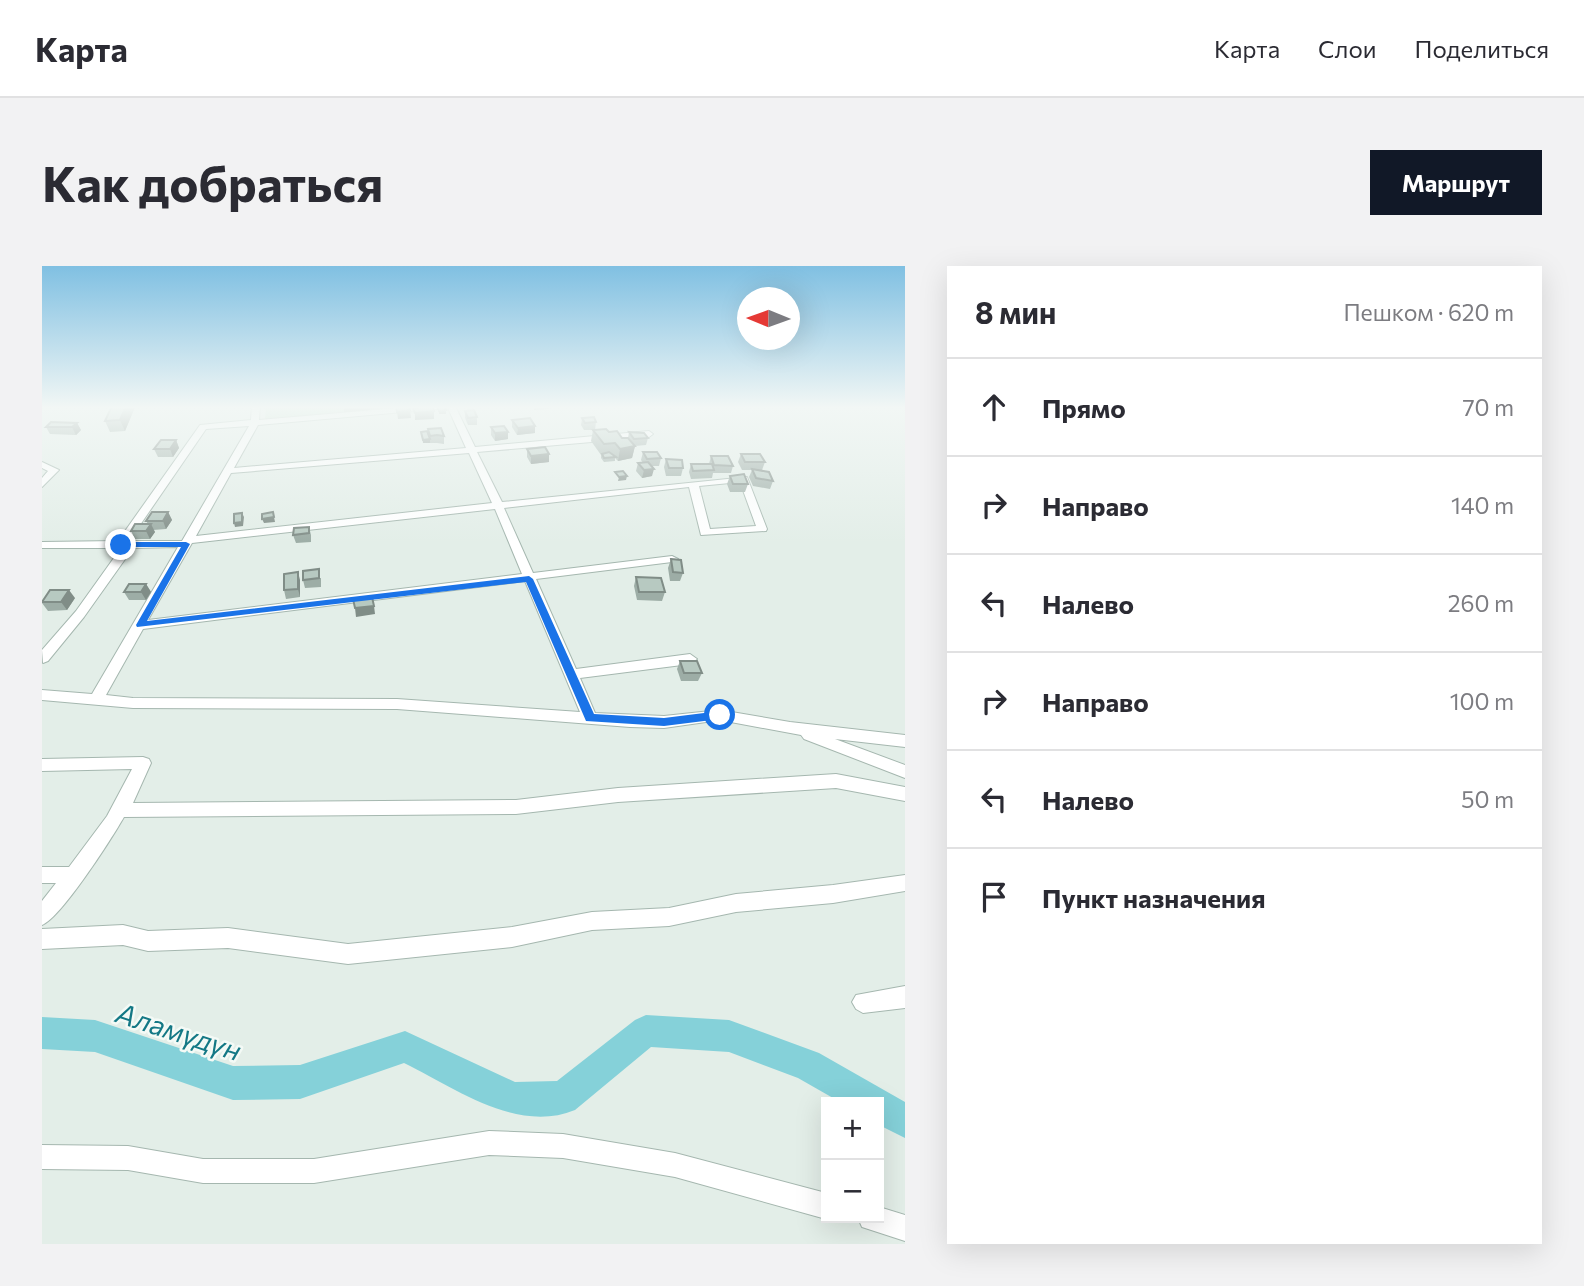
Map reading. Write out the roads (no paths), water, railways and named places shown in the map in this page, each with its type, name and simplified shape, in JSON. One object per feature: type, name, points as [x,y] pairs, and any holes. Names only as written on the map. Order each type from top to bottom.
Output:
[{"type":"street","points":[[43,658],[80,614],[186,452]]},
{"type":"street","points":[[96,701],[239,452]]},
{"type":"street","points":[[229,470],[453,452]]},
{"type":"street","points":[[474,452],[590,718]]},
{"type":"street","points":[[42,465],[54,470],[42,484]]},
{"type":"street","points":[[42,545],[188,542],[498,505],[693,484],[744,479],[762,529],[705,533],[693,484]]},
{"type":"street","points":[[140,625],[529,579],[673,559]]},
{"type":"street","points":[[572,674],[690,659]]},
{"type":"street","points":[[42,695],[132,703],[397,704],[664,722],[720,715],[790,728],[905,741]]},
{"type":"street","points":[[790,728],[905,772]]},
{"type":"street","points":[[42,765],[142,762],[138,779],[118,810],[42,916]]},
{"type":"street","points":[[118,810],[516,807],[618,795],[836,781],[905,794]]},
{"type":"street","points":[[42,875],[73,875]]},
{"type":"street","points":[[42,939],[123,935],[148,941],[228,938],[321,953],[361,953],[512,937],[592,921],[668,917],[736,903],[833,894],[905,883]]},
{"type":"street","points":[[863,1002],[905,997]]},
{"type":"street","points":[[42,1157],[128,1158],[203,1171],[314,1171],[489,1143],[563,1146],[675,1165],[821,1205]]},
{"type":"street","points":[[884,1222],[905,1228]]},
{"type":"waterway","name":"Аламүдүн","points":[[42,1033],[95,1036],[233,1083],[300,1082],[405,1047],[514,1099],[563,1098],[646,1031],[729,1036],[807,1065],[863,1097]]},
{"type":"waterway","name":"Аламүдүн","points":[[884,1109],[905,1121]]}]
